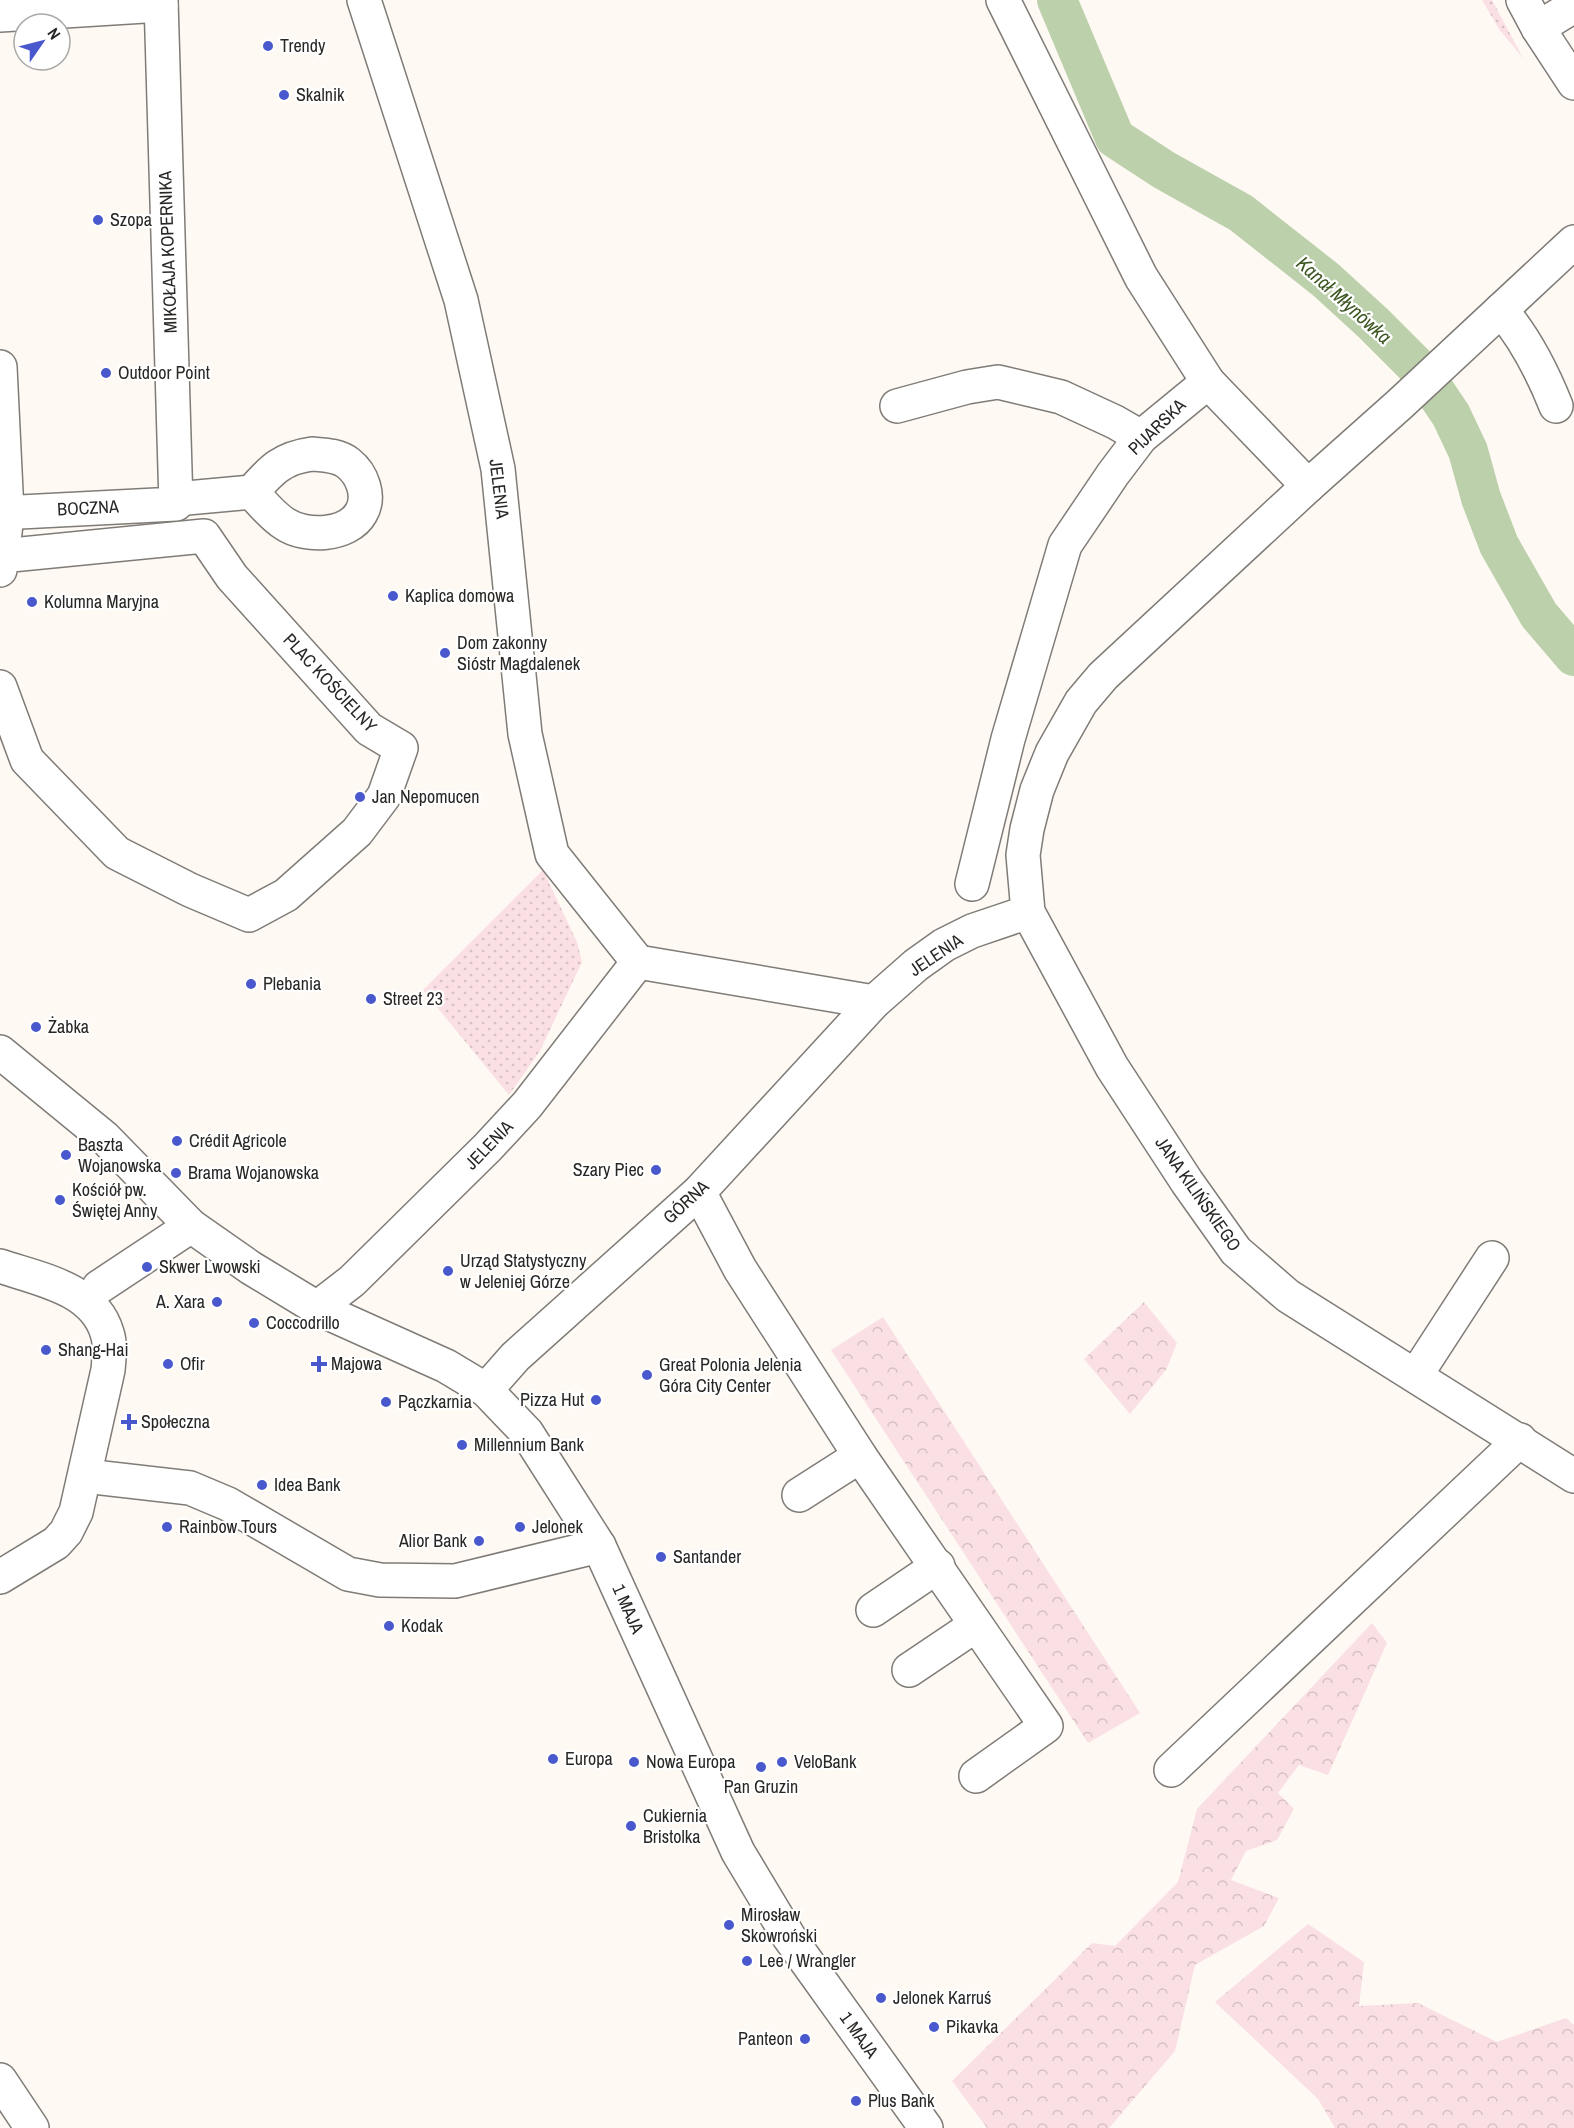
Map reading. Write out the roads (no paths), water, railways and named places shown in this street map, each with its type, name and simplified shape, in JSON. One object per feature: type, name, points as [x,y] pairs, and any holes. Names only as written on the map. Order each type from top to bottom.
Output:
[{"type":"street","name":"JELENIA","points":[[317,1308],[352,1281],[504,1130],[527,1105],[638,962],[552,854],[525,734],[498,469],[491,435],[461,300],[364,0]]},
{"type":"street","points":[[1003,0],[1141,277],[1208,382],[1308,486]]},
{"type":"street","points":[[0,15],[161,2]]},
{"type":"street","name":"MIKOŁAJA KOPERNIKA","points":[[161,2],[176,501]]},
{"type":"street","points":[[1574,6],[1531,14],[1574,83]]},
{"type":"street","points":[[1028,912],[1023,855],[1027,828],[1037,790],[1052,753],[1081,702],[1131,648],[1400,404],[1574,242]]},
{"type":"street","points":[[1501,310],[1516,328],[1541,368],[1556,406]]},
{"type":"street","points":[[897,406],[967,387],[998,382],[1061,397],[1142,437]]},
{"type":"street","name":"PIJARSKA","points":[[972,884],[1008,739],[1065,545],[1113,474],[1142,437],[1208,382]]},
{"type":"street","name":"PLAC KOŚCIELNY","points":[[0,387],[4,513],[1,563],[204,536],[232,578],[369,729],[401,748],[384,796],[357,832],[286,895],[249,915],[190,890],[117,853],[27,760],[0,687]]},
{"type":"street","name":"BOCZNA","points":[[4,513],[176,501],[252,492]]},
{"type":"street","name":"JELENIA","points":[[874,1002],[916,965],[944,945],[983,927],[1028,912]]},
{"type":"street","name":"JANA KILIŃSKIEGO","points":[[1028,912],[1112,1067],[1186,1182],[1236,1251],[1288,1296],[1574,1476]]},
{"type":"street","points":[[638,962],[874,1002]]},
{"type":"street","name":"GÓRNA","points":[[486,1390],[515,1357],[699,1192],[874,1002]]},
{"type":"street","name":"1 MAJA","points":[[0,1052],[105,1138],[191,1226],[251,1268],[317,1308],[446,1366],[486,1390],[527,1433],[599,1546],[738,1851],[789,1937],[926,2128]]},
{"type":"street","points":[[699,1192],[741,1269],[860,1456],[938,1566],[1046,1726],[976,1776]]},
{"type":"street","points":[[0,1266],[70,1290],[92,1294],[191,1226]]},
{"type":"street","points":[[1416,1376],[1492,1258]]},
{"type":"street","points":[[0,1577],[56,1543],[66,1532],[76,1512],[108,1370],[108,1334],[92,1294]]},
{"type":"street","points":[[1171,1770],[1520,1440]]},
{"type":"street","points":[[799,1495],[860,1456]]},
{"type":"street","points":[[85,1476],[190,1488],[228,1504],[348,1574],[380,1580],[455,1581],[599,1546]]},
{"type":"street","points":[[873,1610],[938,1566]]},
{"type":"street","points":[[909,1670],[976,1624]]},
{"type":"street","points":[[0,2080],[32,2128]]},
{"type":"waterway","name":"Kanał Młynówka","points":[[1057,0],[1115,138],[1164,170],[1241,213],[1326,280],[1422,372],[1451,415],[1468,451],[1481,498],[1499,545],[1539,615],[1574,656]]},
{"type":"place","name":"Trendy","points":[[268,46]]},
{"type":"place","name":"Skalnik","points":[[284,95]]},
{"type":"place","name":"Szopa","points":[[98,220]]},
{"type":"place","name":"Outdoor Point","points":[[106,373]]},
{"type":"place","name":"Kaplica domowa","points":[[393,596]]},
{"type":"place","name":"Kolumna Maryjna","points":[[32,602]]},
{"type":"place","name":"Dom zakonny Sióstr Magdalenek","points":[[445,653]]},
{"type":"place","name":"Jan Nepomucen","points":[[360,797]]},
{"type":"place","name":"Plebania","points":[[251,984]]},
{"type":"place","name":"Street 23","points":[[371,999]]},
{"type":"place","name":"Żabka","points":[[36,1027]]},
{"type":"place","name":"Crédit Agricole","points":[[177,1141]]},
{"type":"place","name":"Baszta Wojanowska","points":[[66,1155]]},
{"type":"place","name":"Szary Piec","points":[[656,1170]]},
{"type":"place","name":"Brama Wojanowska","points":[[176,1173]]},
{"type":"place","name":"Kościół pw. Świętej Anny","points":[[60,1200]]},
{"type":"place","name":"Skwer Lwowski","points":[[147,1267]]},
{"type":"place","name":"Urząd Statystyczny w Jeleniej Górze","points":[[448,1271]]},
{"type":"place","name":"A. Xara","points":[[217,1302]]},
{"type":"place","name":"Coccodrillo","points":[[254,1323]]},
{"type":"place","name":"Shang-Hai","points":[[46,1350]]},
{"type":"place","name":"Ofir","points":[[168,1364]]},
{"type":"place","name":"Majowa","points":[[319,1364]]},
{"type":"place","name":"Great Polonia Jelenia Góra City Center","points":[[647,1375]]},
{"type":"place","name":"Pizza Hut","points":[[596,1400]]},
{"type":"place","name":"Pączkarnia","points":[[386,1402]]},
{"type":"place","name":"Społeczna","points":[[129,1422]]},
{"type":"place","name":"Millennium Bank","points":[[462,1445]]},
{"type":"place","name":"Idea Bank","points":[[262,1485]]},
{"type":"place","name":"Rainbow Tours","points":[[167,1527]]},
{"type":"place","name":"Jelonek","points":[[520,1527]]},
{"type":"place","name":"Alior Bank","points":[[479,1541]]},
{"type":"place","name":"Santander","points":[[661,1557]]},
{"type":"place","name":"Kodak","points":[[389,1626]]},
{"type":"place","name":"Europa","points":[[553,1759]]},
{"type":"place","name":"Nowa Europa","points":[[634,1762]]},
{"type":"place","name":"VeloBank","points":[[782,1762]]},
{"type":"place","name":"Pan Gruzin","points":[[761,1767]]},
{"type":"place","name":"Cukiernia Bristolka","points":[[631,1826]]},
{"type":"place","name":"Mirosław Skowroński","points":[[729,1925]]},
{"type":"place","name":"Lee / Wrangler","points":[[747,1961]]},
{"type":"place","name":"Jelonek Karruś","points":[[881,1998]]},
{"type":"place","name":"Pikavka","points":[[934,2027]]},
{"type":"place","name":"Panteon","points":[[805,2039]]},
{"type":"place","name":"Plus Bank","points":[[856,2101]]}]
